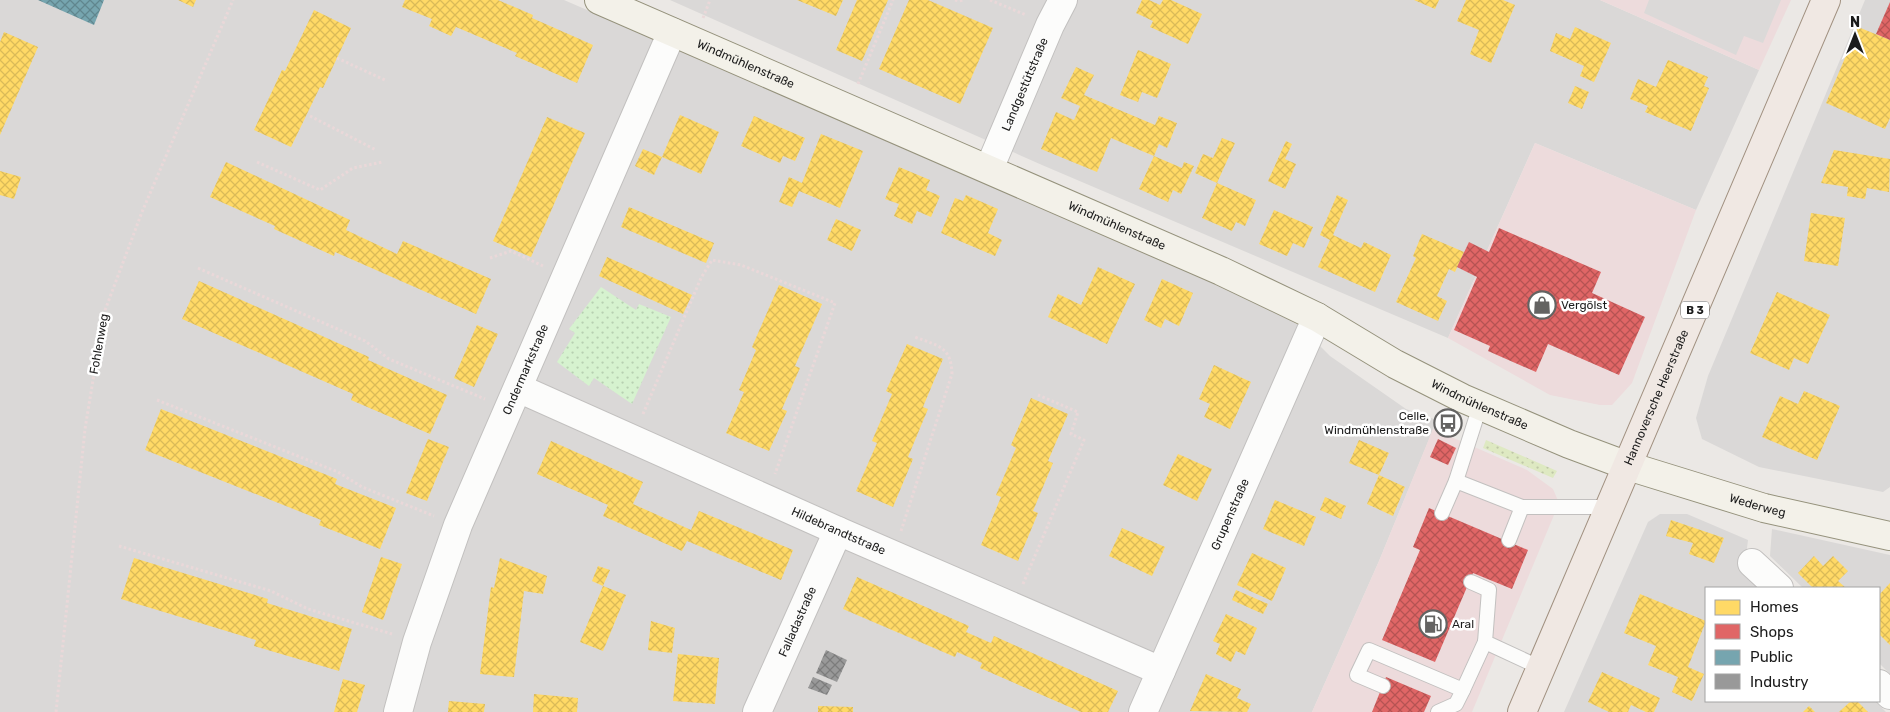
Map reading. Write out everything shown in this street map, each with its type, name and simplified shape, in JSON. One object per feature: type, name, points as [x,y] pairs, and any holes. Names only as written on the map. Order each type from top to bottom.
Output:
[{"type":"main road","name":"Hannoversche Heerstraße","points":[[1522,712],[1826,0]]},
{"type":"street","name":"Windmühlenstraße","points":[[599,0],[1221,271],[1317,317],[1395,364],[1480,406],[1569,444],[1628,466]]},
{"type":"street","name":"Landgestütstraße","points":[[989,169],[1063,0]]},
{"type":"street","name":"Ondermarkstraße","points":[[398,712],[416,642],[458,526],[672,32]]},
{"type":"street","name":"Grupenstraße","points":[[1143,712],[1317,317]]},
{"type":"street","name":"Hildebrandtstraße","points":[[513,399],[632,440],[838,532],[1161,671]]},
{"type":"street","name":"Wederweg","points":[[1628,466],[1764,508],[1890,536]]},
{"type":"street","name":"Falladastraße","points":[[757,712],[838,532]]},
{"type":"street","points":[[1752,563],[1778,587]]},
{"type":"street","points":[[1880,685],[1890,695]]},
{"type":"lane","points":[[1442,513],[1456,481],[1480,406]]},
{"type":"lane","points":[[1456,481],[1522,508],[1610,507]]},
{"type":"lane","points":[[1509,540],[1522,508]]},
{"type":"lane","points":[[1434,710],[1456,704],[1485,642],[1490,585],[1471,582]]},
{"type":"lane","points":[[1485,642],[1541,668]]},
{"type":"lane","points":[[1382,686],[1357,675],[1369,650],[1463,690]]},
{"type":"path","name":"Fohlenweg","points":[[56,712],[85,429],[104,313],[142,212],[232,0]]},
{"type":"path","points":[[848,108],[893,0]]},
{"type":"path","points":[[955,0],[959,2],[963,0]]},
{"type":"path","points":[[990,0],[1050,26]]},
{"type":"path","points":[[337,58],[387,81]]},
{"type":"path","points":[[310,116],[376,150]]},
{"type":"path","points":[[257,162],[320,190],[353,168],[383,162]]},
{"type":"path","points":[[490,258],[511,252],[566,276]]},
{"type":"path","points":[[632,440],[700,278],[712,260],[741,265],[835,303],[766,500]]},
{"type":"path","points":[[198,268],[365,341],[389,359],[513,399]]},
{"type":"path","points":[[893,555],[952,374],[952,361],[944,349],[915,337]]},
{"type":"path","points":[[1013,607],[1084,440],[1071,434],[1078,412],[1038,395]]},
{"type":"path","points":[[157,400],[338,472],[362,487],[458,526]]},
{"type":"path","points":[[119,546],[271,591],[308,609],[416,642]]},
{"type":"shaded area","points":[[0,0],[564,0],[1244,294],[1300,326],[1330,356],[1406,409],[1437,420],[1379,561],[1312,712],[0,712]]},
{"type":"shaded area","points":[[670,0],[1600,0],[1759,70],[1696,210],[1535,143],[1448,338],[1042,165]]},
{"type":"shaded area","points":[[1600,0],[1791,0],[1759,70]]},
{"type":"shaded area","points":[[1649,0],[1781,0],[1763,43],[1744,36],[1736,55],[1644,13]]},
{"type":"shaded area","points":[[1865,0],[1890,0],[1890,487],[1883,492],[1759,467],[1702,439],[1696,418],[1708,376]]},
{"type":"shaded area","points":[[1535,143],[1696,210],[1632,383],[1612,405],[1600,405],[1550,395],[1448,338]]},
{"type":"shaded area","points":[[1433,429],[1527,470],[1553,489],[1559,503],[1472,712],[1312,712],[1379,561]]},
{"type":"shaded area","points":[[1660,514],[1687,514],[1748,540],[1744,572],[1760,587],[1705,587],[1705,702],[1876,702],[1886,712],[1564,712],[1648,522]]},
{"type":"shaded area","points":[[1772,529],[1890,555],[1890,674],[1880,664],[1880,587],[1802,587],[1770,556]]},
{"type":"green space","points":[[601,287],[636,310],[639,304],[671,317],[632,404],[594,378],[589,386],[557,362],[575,333],[569,329]]},
{"type":"green space","points":[[1486,440],[1557,471],[1553,478],[1483,448]]},
{"type":"building: Homes","points":[[178,0],[196,0],[193,7]]},
{"type":"building: Homes","points":[[405,0],[498,0],[533,15],[532,18],[593,45],[577,83],[515,56],[517,53],[456,27],[451,36],[429,26],[432,19],[402,7]]},
{"type":"building: Homes","points":[[797,0],[843,0],[836,16]]},
{"type":"building: Homes","points":[[857,0],[888,0],[862,61],[836,50]]},
{"type":"building: Homes","points":[[909,0],[928,0],[993,28],[960,104],[879,69]]},
{"type":"building: Homes","points":[[1142,0],[1149,0],[1160,5],[1163,0],[1171,0],[1202,14],[1188,44],[1150,27],[1153,21],[1136,13]]},
{"type":"building: Homes","points":[[1414,0],[1439,0],[1435,9]]},
{"type":"building: Homes","points":[[1466,0],[1503,0],[1515,5],[1491,63],[1470,54],[1479,30],[1457,21]]},
{"type":"building: Homes","points":[[314,10],[351,28],[323,88],[320,87],[291,147],[254,130],[282,70],[285,71]]},
{"type":"building: Homes","points":[[1575,27],[1611,43],[1594,82],[1580,76],[1584,66],[1550,51],[1556,33],[1570,39]]},
{"type":"building: Homes","points":[[1858,27],[1890,40],[1890,118],[1885,129],[1826,103]]},
{"type":"building: Homes","points":[[4,32],[38,47],[0,135],[0,42]]},
{"type":"building: Homes","points":[[1138,50],[1171,64],[1157,98],[1142,92],[1138,102],[1120,95]]},
{"type":"building: Homes","points":[[1668,60],[1708,77],[1704,86],[1709,88],[1691,131],[1645,112],[1648,106],[1630,99],[1638,79],[1656,87]]},
{"type":"building: Homes","points":[[1076,67],[1094,75],[1084,95],[1155,125],[1159,116],[1177,123],[1167,148],[1159,144],[1154,156],[1111,138],[1097,172],[1041,149],[1056,112],[1074,120],[1080,106],[1061,98]]},
{"type":"building: Homes","points":[[1575,86],[1589,92],[1582,109],[1568,103]]},
{"type":"building: Homes","points":[[680,115],[719,132],[701,174],[662,157]]},
{"type":"building: Homes","points":[[754,116],[805,138],[795,161],[783,156],[780,163],[741,146]]},
{"type":"building: Homes","points":[[547,117],[585,133],[531,257],[493,241]]},
{"type":"building: Homes","points":[[821,134],[863,151],[840,208],[799,191],[792,207],[779,202],[789,177],[802,183]]},
{"type":"building: Homes","points":[[1222,138],[1235,143],[1217,183],[1195,173],[1203,154],[1213,158]]},
{"type":"building: Homes","points":[[1286,141],[1292,144],[1285,159],[1296,164],[1285,189],[1268,181]]},
{"type":"building: Homes","points":[[643,149],[662,157],[654,175],[635,166]]},
{"type":"building: Homes","points":[[1834,150],[1890,159],[1889,192],[1867,188],[1865,199],[1847,196],[1848,187],[1821,183]]},
{"type":"building: Homes","points":[[1154,156],[1182,168],[1184,162],[1194,166],[1181,194],[1173,190],[1168,202],[1139,189]]},
{"type":"building: Homes","points":[[226,162],[350,220],[346,230],[397,254],[403,241],[491,279],[476,314],[335,252],[334,256],[274,229],[275,226],[210,197]]},
{"type":"building: Homes","points":[[899,167],[930,180],[926,190],[940,196],[931,217],[917,211],[912,224],[894,216],[899,204],[885,199]]},
{"type":"building: Homes","points":[[0,171],[21,177],[14,199],[0,195]]},
{"type":"building: Homes","points":[[1217,183],[1256,200],[1245,226],[1236,222],[1232,231],[1202,218]]},
{"type":"building: Homes","points":[[966,195],[998,209],[988,233],[1002,240],[995,256],[941,233],[955,198],[963,201]]},
{"type":"building: Homes","points":[[1337,195],[1348,200],[1333,235],[1361,248],[1364,242],[1391,255],[1375,292],[1318,267],[1330,240],[1320,235]]},
{"type":"building: Homes","points":[[629,207],[714,243],[706,263],[621,227]]},
{"type":"building: Homes","points":[[1274,210],[1313,227],[1304,248],[1293,243],[1287,256],[1259,244]]},
{"type":"building: Homes","points":[[1811,213],[1845,218],[1838,266],[1804,261]]},
{"type":"building: Homes","points":[[836,219],[861,230],[852,251],[827,240]]},
{"type":"building: Homes","points":[[1422,234],[1464,252],[1455,272],[1449,269],[1437,296],[1447,301],[1438,321],[1396,302],[1416,258],[1413,256]]},
{"type":"building: Homes","points":[[607,257],[692,295],[683,314],[599,276]]},
{"type":"building: Homes","points":[[1098,267],[1135,284],[1107,344],[1048,317],[1058,294],[1081,305]]},
{"type":"building: Homes","points":[[1162,279],[1193,293],[1179,326],[1165,319],[1161,328],[1144,320]]},
{"type":"building: Homes","points":[[199,281],[369,357],[368,360],[447,395],[430,434],[351,400],[353,394],[182,319]]},
{"type":"building: Homes","points":[[779,285],[822,304],[795,366],[800,368],[782,409],[787,411],[769,451],[726,433],[744,392],[739,390],[756,350],[752,347]]},
{"type":"building: Homes","points":[[1777,292],[1830,315],[1808,364],[1794,358],[1789,370],[1750,353]]},
{"type":"building: Homes","points":[[477,325],[498,334],[474,387],[454,378]]},
{"type":"building: Homes","points":[[907,344],[943,359],[923,407],[928,409],[908,457],[913,459],[893,507],[856,491],[877,443],[872,441],[892,394],[886,391]]},
{"type":"building: Homes","points":[[1214,365],[1251,382],[1230,429],[1204,417],[1210,404],[1199,399]]},
{"type":"building: Homes","points":[[1804,391],[1840,406],[1817,460],[1762,437],[1780,396],[1798,404]]},
{"type":"building: Homes","points":[[1031,398],[1068,414],[1048,461],[1053,463],[1033,511],[1038,513],[1018,561],[981,545],[1001,497],[996,495],[1016,448],[1011,445]]},
{"type":"building: Homes","points":[[161,409],[337,479],[335,484],[396,508],[380,549],[319,525],[321,520],[145,450]]},
{"type":"building: Homes","points":[[428,439],[449,447],[427,501],[406,493]]},
{"type":"building: Homes","points":[[1359,440],[1389,453],[1379,475],[1349,463]]},
{"type":"building: Homes","points":[[551,441],[643,482],[633,504],[691,530],[699,511],[793,550],[781,580],[687,541],[682,551],[603,516],[608,505],[537,474]]},
{"type":"building: Homes","points":[[1178,454],[1212,469],[1197,501],[1163,485]]},
{"type":"building: Homes","points":[[1379,475],[1405,487],[1393,516],[1367,504]]},
{"type":"building: Homes","points":[[1325,497],[1346,506],[1341,519],[1320,510]]},
{"type":"building: Homes","points":[[1275,500],[1316,517],[1304,546],[1263,529]]},
{"type":"building: Homes","points":[[1671,520],[1724,538],[1714,563],[1689,554],[1693,543],[1666,536]]},
{"type":"building: Homes","points":[[1122,528],[1165,547],[1152,576],[1109,556]]},
{"type":"building: Homes","points":[[1252,553],[1286,568],[1272,601],[1237,585]]},
{"type":"building: Homes","points":[[1814,556],[1823,566],[1833,556],[1848,571],[1838,581],[1845,587],[1812,587],[1798,573]]},
{"type":"building: Homes","points":[[381,557],[402,564],[383,620],[362,612]]},
{"type":"building: Homes","points":[[134,558],[268,599],[267,603],[352,629],[339,671],[254,646],[256,640],[121,599]]},
{"type":"building: Homes","points":[[500,558],[547,576],[543,594],[524,591],[514,677],[480,674],[491,587],[494,588]]},
{"type":"building: Homes","points":[[598,566],[610,570],[603,586],[592,581]]},
{"type":"building: Homes","points":[[857,577],[969,626],[966,632],[991,643],[994,636],[1118,691],[1108,712],[1081,712],[980,668],[982,663],[957,652],[955,657],[843,609]]},
{"type":"building: Homes","points":[[1890,583],[1890,645],[1880,635],[1880,594]]},
{"type":"building: Homes","points":[[603,586],[626,595],[603,651],[580,642]]},
{"type":"building: Homes","points":[[1236,590],[1268,604],[1263,614],[1232,600]]},
{"type":"building: Homes","points":[[1640,594],[1705,621],[1688,667],[1704,674],[1692,701],[1672,692],[1678,677],[1648,665],[1656,646],[1624,633]]},
{"type":"building: Homes","points":[[1226,614],[1257,628],[1245,655],[1236,651],[1231,662],[1216,654],[1220,644],[1213,641]]},
{"type":"building: Homes","points":[[651,621],[675,628],[672,653],[648,650]]},
{"type":"building: Homes","points":[[678,654],[719,658],[715,704],[673,701]]},
{"type":"building: Homes","points":[[1602,672],[1660,698],[1654,712],[1646,712],[1631,705],[1628,712],[1609,712],[1588,702]]},
{"type":"building: Homes","points":[[1206,674],[1241,689],[1237,698],[1251,704],[1247,712],[1190,711]]},
{"type":"building: Homes","points":[[343,679],[365,685],[357,712],[334,712]]},
{"type":"building: Homes","points":[[534,694],[578,698],[577,712],[533,712]]},
{"type":"building: Homes","points":[[449,701],[485,704],[484,712],[448,712]]},
{"type":"building: Homes","points":[[1850,702],[1858,702],[1868,712],[1839,712]]},
{"type":"building: Homes","points":[[818,706],[853,707],[853,712],[818,712]]},
{"type":"building: Homes","points":[[1809,706],[1815,712],[1803,712]]},
{"type":"building: Shops","points":[[1890,2],[1890,40],[1876,34]]},
{"type":"building: Shops","name":"Vergölst","points":[[1499,228],[1601,272],[1592,293],[1645,317],[1619,375],[1548,344],[1536,372],[1488,351],[1490,346],[1454,330],[1477,277],[1457,267],[1469,242],[1489,252]]},
{"type":"building: Shops","points":[[1438,439],[1456,448],[1448,465],[1430,457]]},
{"type":"building: Shops","points":[[1429,508],[1528,550],[1512,589],[1473,573],[1435,662],[1382,640],[1420,550],[1413,547]]},
{"type":"building: Shops","points":[[1386,677],[1431,696],[1424,712],[1372,712]]},
{"type":"building: Public","points":[[38,0],[104,0],[94,25]]},
{"type":"building: Industry","points":[[826,650],[847,660],[837,682],[816,673]]},
{"type":"building: Industry","points":[[813,677],[832,685],[827,695],[808,688]]},
{"type":"place","name":"Vergölst","points":[[1542,305]]},
{"type":"place","name":"Celle, Windmühlenstraße","points":[[1448,423]]},
{"type":"place","name":"Aral","points":[[1433,624]]}]
